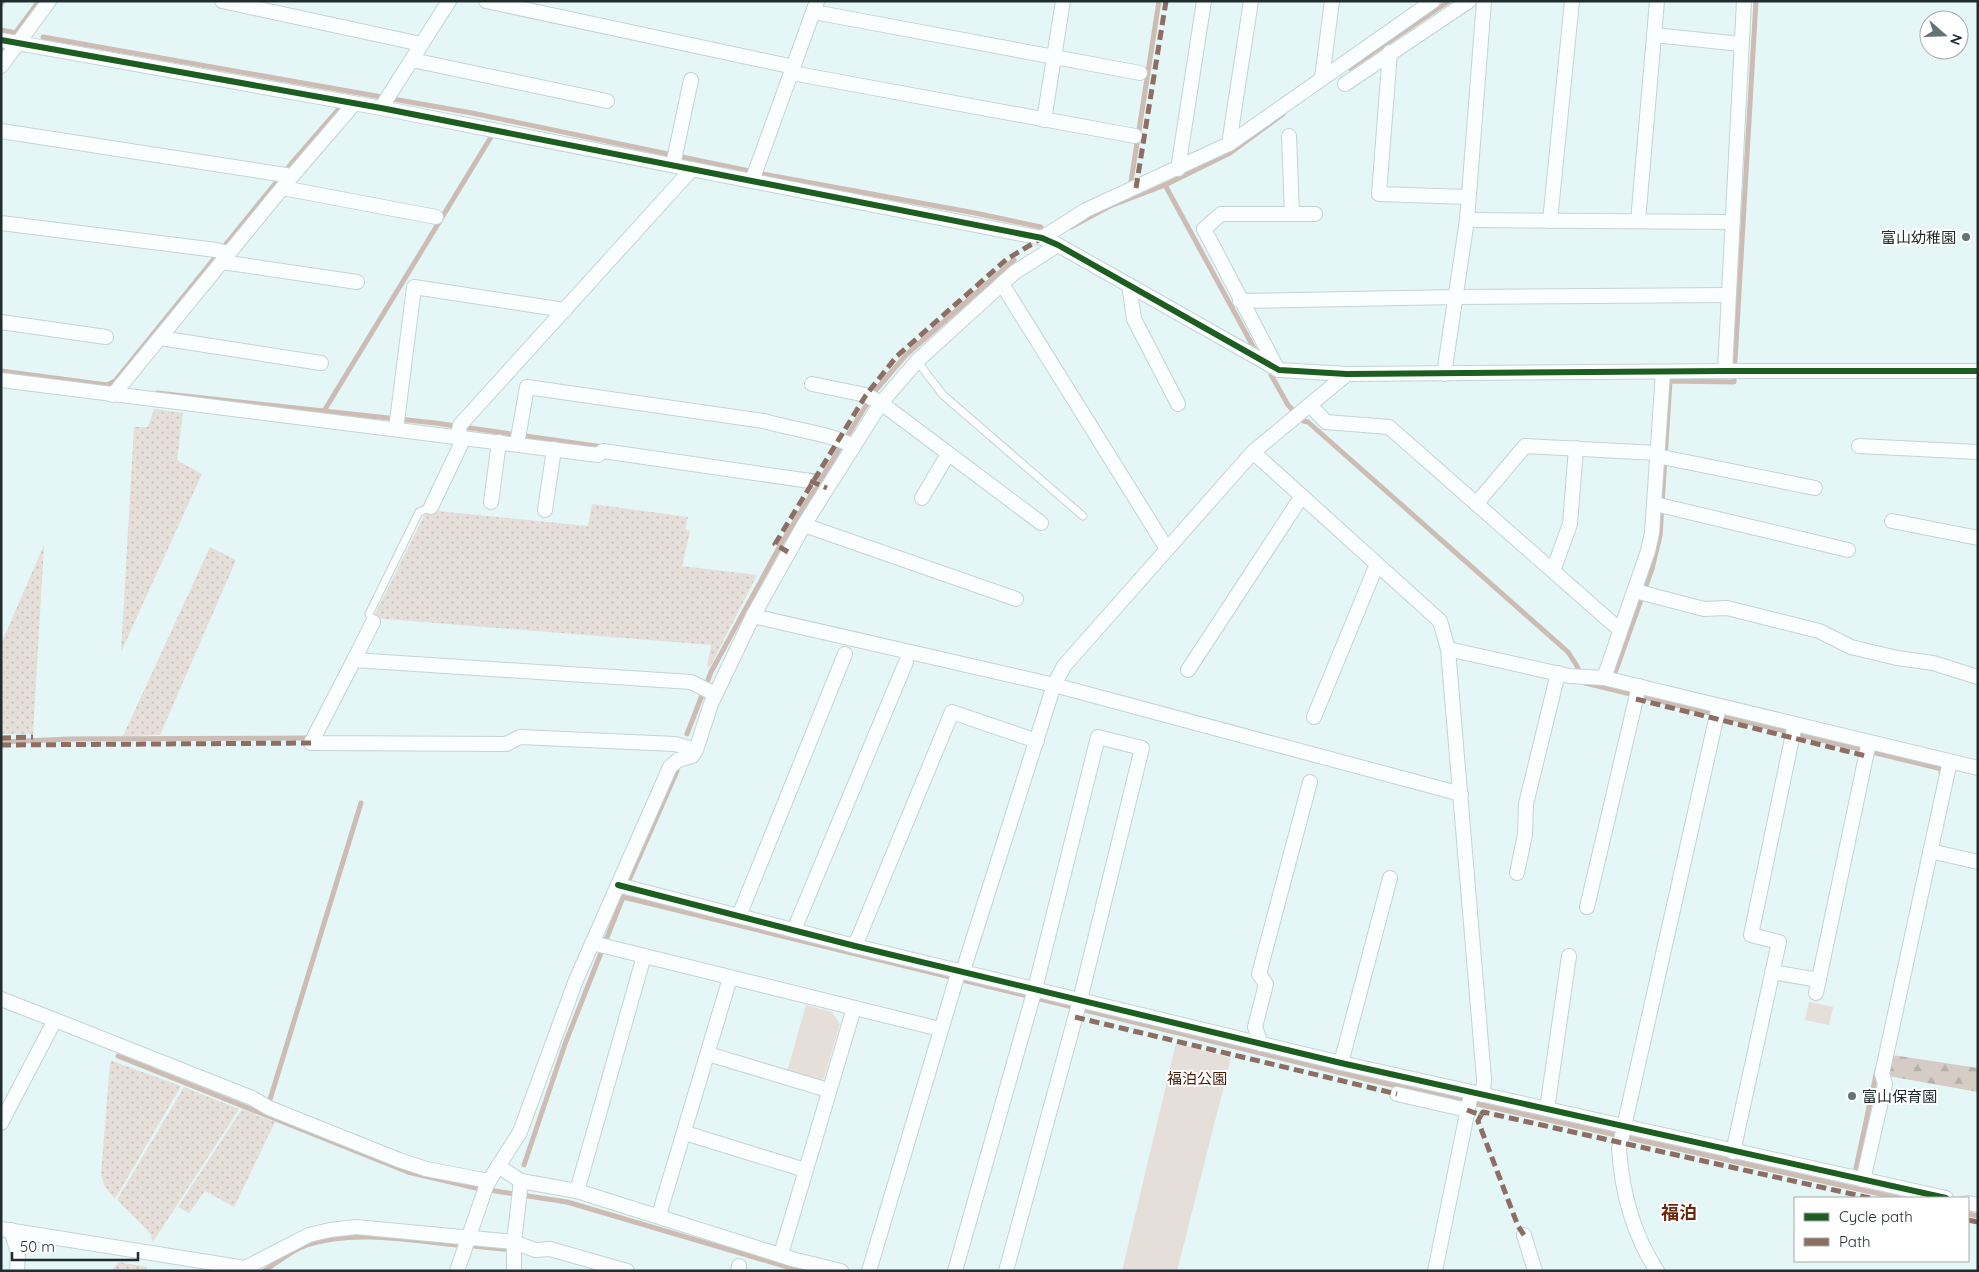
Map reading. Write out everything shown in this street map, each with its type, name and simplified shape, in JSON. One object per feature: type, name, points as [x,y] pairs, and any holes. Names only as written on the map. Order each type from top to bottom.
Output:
[{"type":"street","points":[[1,66],[49,1]]},
{"type":"street","points":[[222,1],[421,44]]},
{"type":"street","points":[[385,102],[449,1]]},
{"type":"street","points":[[486,1],[793,70],[1044,120],[1135,136]]},
{"type":"street","points":[[1044,120],[1063,1]]},
{"type":"street","points":[[1178,168],[1204,1]]},
{"type":"street","points":[[1230,144],[1251,1]]},
{"type":"street","points":[[1322,78],[1332,1]]},
{"type":"street","points":[[1412,1],[1414,24]]},
{"type":"street","points":[[1345,84],[1390,52],[1433,1]]},
{"type":"street","points":[[1042,238],[1086,210],[1230,144],[1322,78],[1414,24],[1469,1]]},
{"type":"street","points":[[1444,374],[1466,220],[1484,1]]},
{"type":"street","points":[[1550,220],[1572,1]]},
{"type":"street","points":[[1638,221],[1657,1]]},
{"type":"street","points":[[1725,371],[1740,44],[1744,1]]},
{"type":"street","points":[[754,175],[816,7],[1140,73]]},
{"type":"street","points":[[1654,35],[1740,44]]},
{"type":"street","points":[[1,40],[354,104],[385,102],[674,158],[692,169],[754,175],[1042,238],[1058,245],[1278,370],[1347,374],[1725,371],[1978,372]]},
{"type":"street","points":[[1390,52],[1379,194],[1468,197]]},
{"type":"street","points":[[412,60],[606,100]]},
{"type":"street","points":[[674,158],[691,80]]},
{"type":"street","points":[[117,390],[160,338],[222,254],[286,178],[354,104]]},
{"type":"street","points":[[1,131],[286,178],[436,217]]},
{"type":"street","points":[[1290,136],[1292,214]]},
{"type":"street","points":[[432,507],[460,433],[565,310],[692,169]]},
{"type":"street","points":[[1278,370],[1240,301],[1204,229],[1221,214],[1315,214]]},
{"type":"street","points":[[1466,220],[1731,222]]},
{"type":"street","points":[[1,223],[222,254],[357,282]]},
{"type":"street","points":[[457,1271],[486,1187],[520,1132],[576,980],[599,945],[624,887],[670,767],[678,760],[692,756],[696,750],[713,693],[847,443],[875,400],[1015,272],[1058,245]]},
{"type":"street","points":[[1002,284],[1167,549]]},
{"type":"street","points":[[1129,285],[1134,319],[1178,404]]},
{"type":"street","points":[[397,421],[414,287],[565,310]]},
{"type":"street","points":[[1240,301],[1728,295]]},
{"type":"street","points":[[1,322],[106,337]]},
{"type":"street","points":[[160,338],[321,363]]},
{"type":"street","points":[[1604,678],[1620,630],[1640,593],[1648,551],[1660,505],[1663,372]]},
{"type":"street","points":[[869,1271],[940,1029],[1054,685],[1064,666],[1253,452],[1347,374]]},
{"type":"street","points":[[1,380],[117,390],[397,421],[499,442],[518,438],[554,449],[598,455],[604,452],[810,481]]},
{"type":"street","points":[[812,384],[875,400],[1040,523]]},
{"type":"street","points":[[518,438],[527,387],[764,420],[847,443]]},
{"type":"street","points":[[1302,412],[1326,422],[1389,426],[1620,630]]},
{"type":"street","points":[[492,502],[499,442]]},
{"type":"street","points":[[1476,504],[1525,446],[1576,448],[1661,456],[1815,488]]},
{"type":"street","points":[[1859,446],[1978,452]]},
{"type":"street","points":[[1553,571],[1570,524],[1576,448]]},
{"type":"street","points":[[545,510],[554,449]]},
{"type":"street","points":[[1253,452],[1440,621],[1448,649],[1484,1079],[1472,1101],[1435,1271]]},
{"type":"street","points":[[922,498],[948,454]]},
{"type":"street","points":[[1188,670],[1302,496]]},
{"type":"street","points":[[1660,505],[1848,550]]},
{"type":"street","points":[[1892,521],[1978,538]]},
{"type":"street","points":[[804,525],[1016,599]]},
{"type":"street","points":[[1314,717],[1377,564]]},
{"type":"street","points":[[1640,593],[1704,609],[1736,611],[1819,632],[1851,646],[1897,658],[1933,663],[1978,677]]},
{"type":"street","points":[[753,616],[1054,685],[1461,794]]},
{"type":"street","points":[[373,622],[311,743],[506,744],[520,737],[675,744],[696,750]]},
{"type":"street","points":[[1448,649],[1558,673],[1604,678],[1637,691],[1793,730],[1868,747],[1950,761],[1978,768]]},
{"type":"street","points":[[739,916],[845,654]]},
{"type":"street","points":[[354,660],[695,684],[713,693]]},
{"type":"street","points":[[794,930],[906,662]]},
{"type":"street","points":[[1517,873],[1525,834],[1526,804],[1558,673]]},
{"type":"street","points":[[1587,907],[1637,691]]},
{"type":"street","points":[[1657,1271],[1643,1249],[1629,1209],[1620,1167],[1621,1133],[1718,711]]},
{"type":"street","points":[[855,946],[952,712],[1037,741]]},
{"type":"street","points":[[1733,1152],[1778,942],[1751,935],[1793,730]]},
{"type":"street","points":[[955,1271],[1033,995],[1098,737],[1142,748],[1078,1006],[1006,1271]]},
{"type":"street","points":[[1772,972],[1817,986],[1868,747]]},
{"type":"street","points":[[1863,1180],[1884,1084],[1882,1074],[1950,761]]},
{"type":"street","points":[[1261,1044],[1255,1028],[1266,984],[1259,974],[1310,782]]},
{"type":"street","points":[[1930,851],[1978,862]]},
{"type":"street","points":[[1341,1063],[1390,878]]},
{"type":"street","points":[[624,887],[855,946],[1033,995],[1341,1063],[1472,1101]]},
{"type":"street","points":[[599,945],[940,1029]]},
{"type":"street","points":[[577,1191],[644,956]]},
{"type":"street","points":[[1547,1109],[1569,956]]},
{"type":"street","points":[[659,1215],[730,978]]},
{"type":"street","points":[[1,1000],[252,1098],[267,1107],[399,1160],[486,1187]]},
{"type":"street","points":[[781,1254],[828,1090],[854,1008]]},
{"type":"street","points":[[1,1123],[55,1020]]},
{"type":"street","points":[[708,1054],[828,1090]]},
{"type":"street","points":[[1397,1094],[1547,1109],[1621,1133],[1733,1152],[1941,1197]]},
{"type":"street","points":[[685,1133],[806,1170]]},
{"type":"street","points":[[498,1166],[519,1190],[514,1245],[514,1271]]},
{"type":"street","points":[[519,1190],[577,1191],[659,1215],[792,1259],[841,1271]]},
{"type":"street","points":[[6,1229],[203,1266],[245,1268],[310,1235],[356,1227],[468,1238],[535,1250],[550,1249],[627,1271]]},
{"type":"street","points":[[6,1229],[18,1253],[17,1271]]},
{"type":"street","points":[[1524,1235],[1535,1271]]},
{"type":"lane","points":[[917,361],[943,395],[1083,516]]},
{"type":"lane","points":[[373,622],[369,614],[420,512],[432,507]]},
{"type":"green space","points":[[154,409],[183,413],[177,460],[202,474],[121,652],[134,427],[148,427]]},
{"type":"green space","points":[[592,504],[688,517],[685,529],[690,531],[682,566],[757,575],[710,667],[707,666],[711,645],[373,618],[427,510],[588,526]]},
{"type":"green space","points":[[44,545],[33,734],[1,734],[1,644]]},
{"type":"green space","points":[[210,547],[236,560],[160,735],[123,736]]},
{"type":"green space","points":[[1809,1002],[1833,1007],[1829,1025],[1805,1020]]},
{"type":"green space","points":[[806,1005],[832,1012],[840,1024],[824,1078],[819,1082],[787,1072]]},
{"type":"green space","name":"福泊公園","points":[[1176,1043],[1231,1058],[1177,1271],[1122,1271]]},
{"type":"green space","points":[[1892,1055],[1978,1068],[1978,1092],[1888,1076]]},
{"type":"green space","points":[[112,1061],[181,1086],[115,1199],[105,1187],[101,1175],[110,1063]]},
{"type":"green space","points":[[184,1087],[239,1109],[153,1242],[150,1233],[117,1200]]},
{"type":"green space","points":[[242,1109],[275,1122],[234,1207],[205,1191],[189,1213],[178,1207]]},
{"type":"green space","points":[[119,1262],[147,1267],[146,1271],[111,1271]]},
{"type":"waterway","points":[[13,36],[39,1]]},
{"type":"waterway","points":[[1130,188],[1159,1]]},
{"type":"waterway","points":[[1350,68],[1449,1]]},
{"type":"waterway","points":[[1735,361],[1756,1]]},
{"type":"waterway","points":[[1,30],[16,33]]},
{"type":"waterway","points":[[43,37],[472,113],[768,175],[1041,227]]},
{"type":"waterway","points":[[1,53],[4,50]]},
{"type":"waterway","points":[[1,371],[107,385],[115,381],[291,164],[338,110]]},
{"type":"waterway","points":[[1071,227],[1110,206],[1165,185],[1230,153],[1283,114]]},
{"type":"waterway","points":[[324,411],[491,137]]},
{"type":"waterway","points":[[1165,185],[1255,350]]},
{"type":"waterway","points":[[687,734],[711,672],[781,544],[875,391],[906,355],[1014,260]]},
{"type":"waterway","points":[[1271,375],[1288,405],[1303,421],[1308,422],[1568,652],[1577,666],[1580,675]]},
{"type":"waterway","points":[[1615,673],[1652,569],[1660,536],[1670,381],[1734,382],[1734,378]]},
{"type":"waterway","points":[[107,385],[117,387]]},
{"type":"waterway","points":[[157,393],[435,423],[603,447]]},
{"type":"waterway","points":[[810,475],[821,477]]},
{"type":"waterway","points":[[1585,683],[1942,769],[1941,773]]},
{"type":"waterway","points":[[1,742],[69,739],[309,738]]},
{"type":"waterway","points":[[626,887],[677,771]]},
{"type":"waterway","points":[[268,1106],[361,803]]},
{"type":"waterway","points":[[524,1165],[565,1044],[623,897],[1370,1080],[1894,1197]]},
{"type":"waterway","points":[[118,1056],[408,1172],[476,1188],[567,1202],[801,1271]]},
{"type":"waterway","points":[[1856,1168],[1877,1070]]},
{"type":"waterway","points":[[1969,1214],[1978,1216]]},
{"type":"waterway","points":[[264,1271],[301,1247],[325,1240],[362,1237],[456,1245]]},
{"type":"waterway","points":[[473,1246],[512,1250]]},
{"type":"marked path","points":[[1136,188],[1166,1]]},
{"type":"marked path","points":[[788,552],[775,544],[866,395],[897,356],[1007,259],[1042,238]]},
{"type":"marked path","points":[[810,481],[827,488]]},
{"type":"marked path","points":[[1636,699],[1866,756]]},
{"type":"marked path","points":[[1,738],[33,737]]},
{"type":"marked path","points":[[1,745],[311,743]]},
{"type":"marked path","points":[[1075,1017],[1397,1094]]},
{"type":"marked path","points":[[1467,1110],[1481,1115],[1483,1112],[1866,1197]]},
{"type":"marked path","points":[[1481,1115],[1478,1121],[1518,1226],[1524,1235]]},
{"type":"marked path","points":[[1969,1220],[1978,1222]]},
{"type":"cycle path","points":[[1,40],[381,108],[1042,238],[1058,245],[1279,370],[1347,374],[1978,371]]},
{"type":"cycle path","points":[[618,885],[855,946],[1341,1063],[1942,1197]]},
{"type":"place","name":"富山幼稚園","points":[[1966,237]]},
{"type":"place","name":"富山保育園","points":[[1852,1096]]},
{"type":"district","name":"福泊","points":[[1679,1212]]}]
